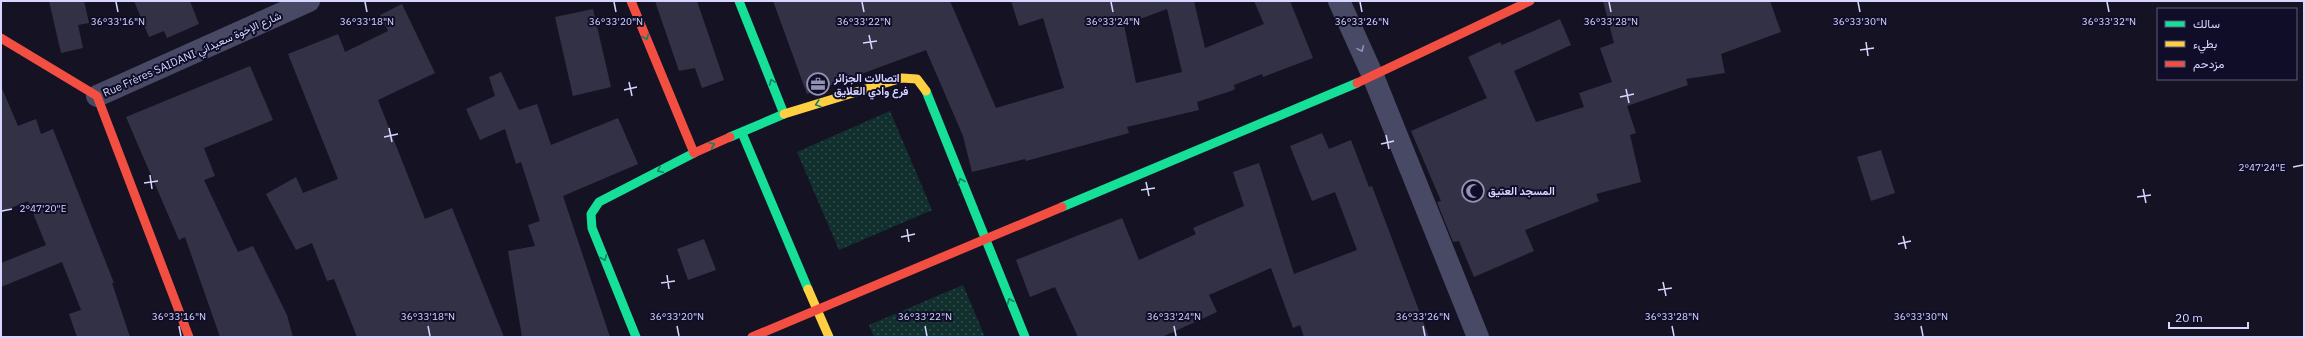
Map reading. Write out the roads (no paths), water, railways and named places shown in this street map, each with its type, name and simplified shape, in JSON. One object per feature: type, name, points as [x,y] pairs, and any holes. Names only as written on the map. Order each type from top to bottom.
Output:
[{"type":"main road","points":[[632,1],[694,153]]},
{"type":"main road","points":[[739,1],[784,114]]},
{"type":"main road","points":[[752,337],[1373,76],[1530,1]]},
{"type":"main road","points":[[1,38],[97,96],[189,337]]},
{"type":"main road","points":[[636,337],[592,228],[591,214],[598,202],[694,153],[784,114],[902,78],[917,79],[922,86],[1025,337]]},
{"type":"main road","points":[[742,133],[829,337]]},
{"type":"street","name":"Rue Frères SAIDANI شارع الإخوة سعيداني","points":[[97,96],[309,1]]},
{"type":"street","points":[[1340,1],[1373,76],[1478,337]]},
{"type":"place","name":"اتصالات الجزائر فرع وادي العلايق","points":[[818,84]]},
{"type":"place","name":"المسجد العتيق","points":[[1473,191]]}]
